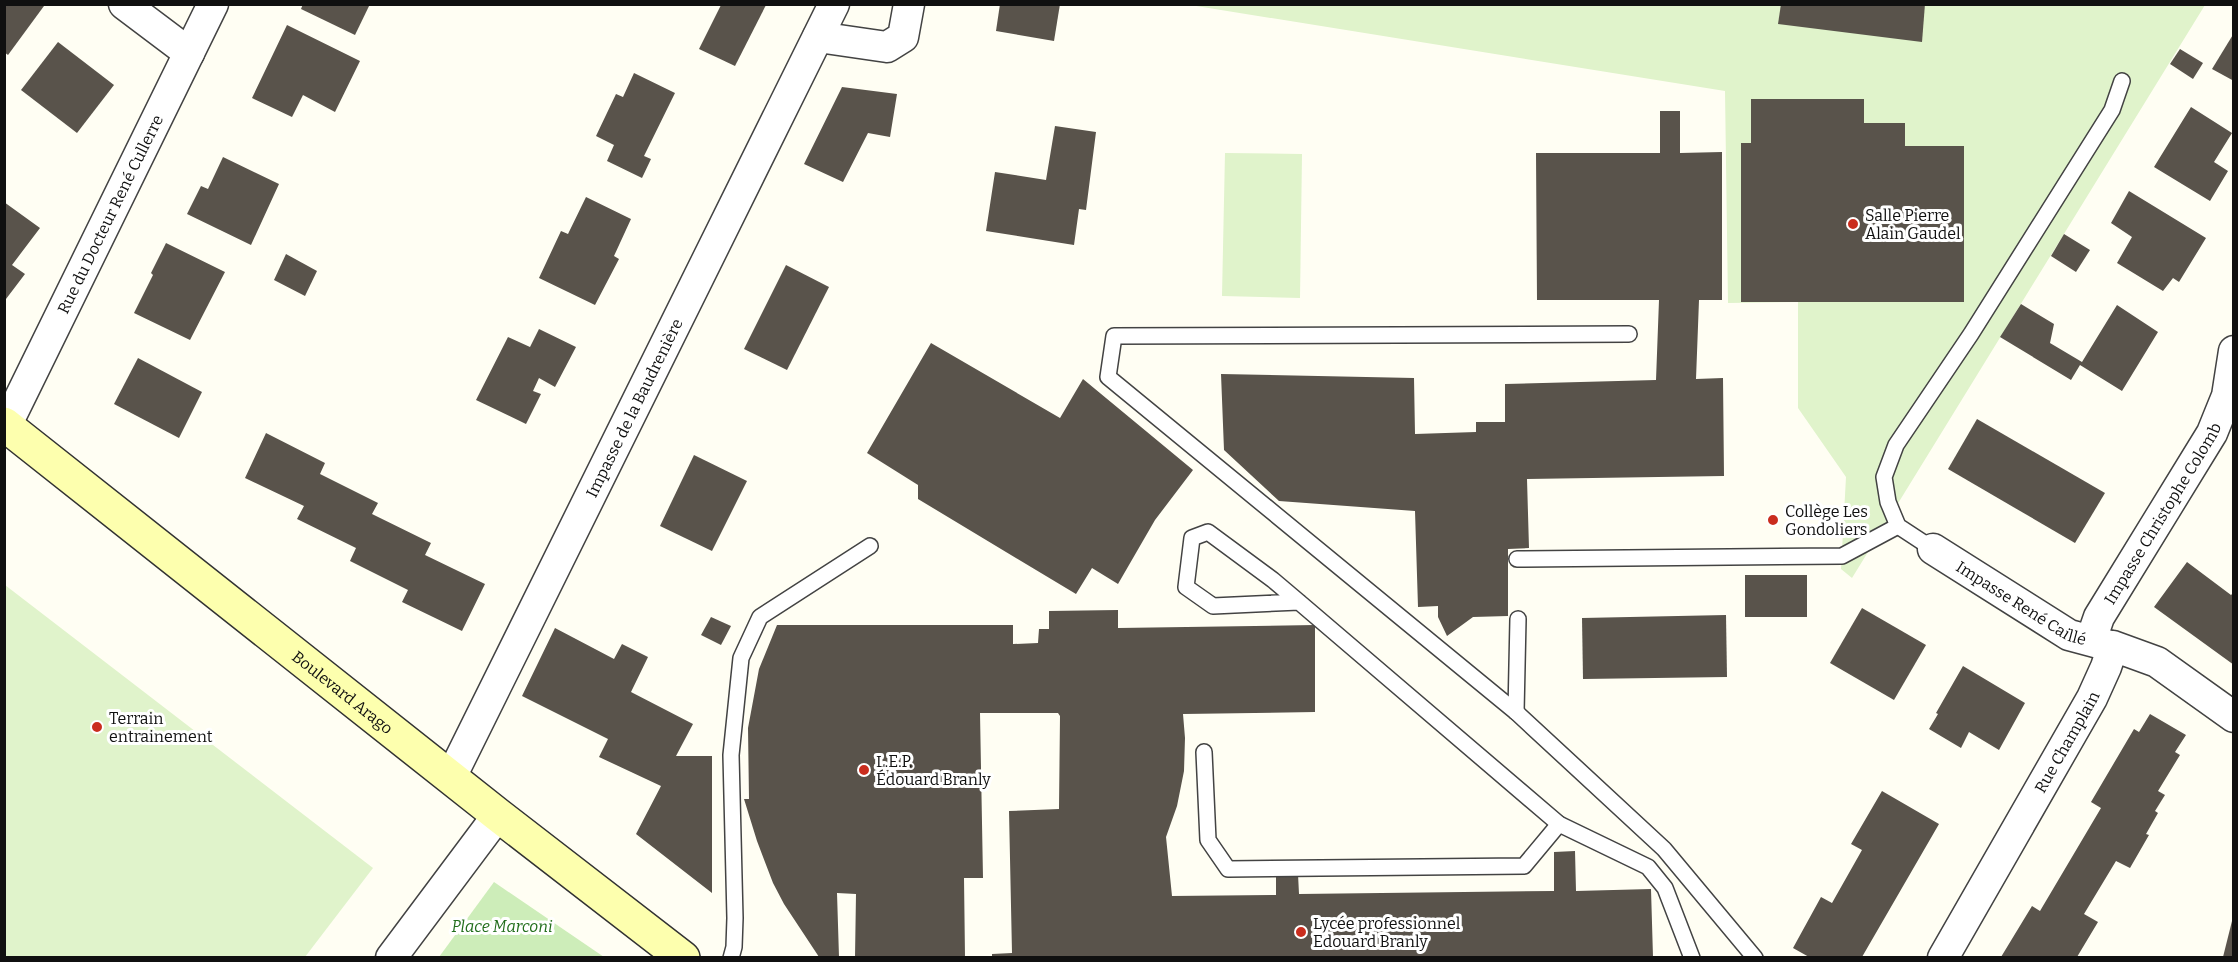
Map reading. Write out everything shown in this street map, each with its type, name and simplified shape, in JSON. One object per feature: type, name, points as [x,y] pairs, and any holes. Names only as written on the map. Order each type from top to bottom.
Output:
[{"type":"main road","name":"Boulevard Arago","points":[[5,425],[498,815],[683,957]]},
{"type":"street","points":[[124,4],[189,53]]},
{"type":"street","name":"Rue du Docteur René Cullerre","points":[[5,425],[213,4]]},
{"type":"street","name":"Impasse de la Baudrenière","points":[[451,777],[834,4]]},
{"type":"street","points":[[818,37],[887,46],[903,37],[909,4]]},
{"type":"street","name":"Impasse Christophe Colomb","points":[[2102,643],[2099,617],[2212,433],[2227,396],[2234,351]]},
{"type":"street","name":"Impasse René Caillé","points":[[1933,549],[2069,635],[2102,643]]},
{"type":"street","points":[[2102,643],[2157,662],[2234,717]]},
{"type":"street","name":"Rue Champlain","points":[[1943,957],[2092,698],[2106,667],[2102,643]]},
{"type":"street","points":[[391,957],[498,815]]},
{"type":"lane","points":[[1933,549],[1898,526],[1888,502],[1884,477],[1896,445],[1971,334],[2112,110],[2122,81]]},
{"type":"lane","points":[[1629,334],[1114,336],[1108,377],[1516,712],[1665,849],[1755,957]]},
{"type":"lane","points":[[1517,559],[1842,556],[1898,526]]},
{"type":"lane","points":[[1299,602],[1213,606],[1186,588],[1192,538],[1208,532],[1274,580],[1559,824],[1648,867],[1665,888],[1692,957]]},
{"type":"lane","points":[[731,957],[734,947],[735,918],[730,755],[741,658],[760,617],[870,546]]},
{"type":"lane","points":[[1516,712],[1518,619]]},
{"type":"lane","points":[[1204,752],[1208,840],[1228,869],[1524,866],[1559,824]]},
{"type":"green space","points":[[1190,5],[2205,5],[1852,578],[1841,569],[1846,477],[1798,408],[1798,302],[1728,303],[1725,91]]},
{"type":"green space","points":[[1225,153],[1302,154],[1300,298],[1222,296]]},
{"type":"green space","name":"Terrain entrainement","points":[[5,585],[373,868],[305,957],[5,957]]},
{"type":"green space","name":"Place Marconi","points":[[494,882],[604,957],[439,957]]},
{"type":"building","points":[[4,4],[44,6],[8,55],[4,52]]},
{"type":"building","points":[[303,4],[370,4],[355,35],[301,9]]},
{"type":"building","points":[[1000,4],[1060,4],[1054,41],[996,31]]},
{"type":"building","points":[[1781,4],[1925,4],[1922,42],[1778,24]]},
{"type":"building","points":[[721,5],[766,5],[735,66],[699,49]]},
{"type":"building","points":[[287,25],[360,61],[335,112],[303,95],[292,117],[252,98]]},
{"type":"building","points":[[2234,33],[2234,81],[2212,69]]},
{"type":"building","points":[[58,42],[114,85],[77,133],[21,90]]},
{"type":"building","points":[[2180,49],[2203,63],[2193,79],[2170,64]]},
{"type":"building","points":[[634,73],[675,93],[644,156],[651,159],[642,178],[607,161],[614,145],[596,136],[616,94],[623,97]]},
{"type":"building","points":[[842,87],[897,94],[890,137],[868,133],[843,182],[804,164]]},
{"type":"building","name":"Salle Pierre Alain Gaudel","points":[[1751,99],[1864,99],[1864,123],[1905,123],[1905,146],[1964,146],[1964,302],[1741,302],[1741,143],[1751,143]]},
{"type":"building","points":[[2191,107],[2232,133],[2214,162],[2228,171],[2210,201],[2154,167]]},
{"type":"building","points":[[1660,111],[1680,111],[1680,153],[1722,152],[1722,300],[1699,300],[1696,379],[1723,378],[1724,476],[1527,479],[1529,548],[1508,549],[1508,616],[1473,617],[1447,636],[1438,617],[1438,606],[1418,607],[1415,511],[1279,501],[1224,450],[1221,374],[1414,378],[1415,434],[1476,432],[1476,422],[1505,422],[1505,384],[1656,380],[1659,300],[1537,300],[1536,153],[1660,153]]},
{"type":"building","points":[[1055,126],[1096,132],[1086,210],[1079,209],[1074,245],[986,231],[995,172],[1046,180]]},
{"type":"building","points":[[223,157],[279,184],[251,245],[187,214],[201,186],[208,189]]},
{"type":"building","points":[[2129,191],[2206,238],[2179,282],[2173,278],[2163,291],[2117,263],[2132,237],[2111,223]]},
{"type":"building","points":[[586,197],[631,219],[614,256],[619,259],[595,305],[539,278],[561,231],[568,234]]},
{"type":"building","points":[[4,202],[40,228],[12,265],[25,274],[6,299]]},
{"type":"building","points":[[2064,234],[2090,250],[2076,272],[2051,256]]},
{"type":"building","points":[[166,243],[225,272],[190,340],[134,313]]},
{"type":"building","points":[[286,254],[317,271],[305,296],[274,280]]},
{"type":"building","points":[[786,265],[829,287],[787,370],[744,349]]},
{"type":"building","points":[[2021,304],[2054,324],[2050,343],[2082,362],[2117,305],[2158,332],[2122,391],[2080,365],[2071,380],[2000,337]]},
{"type":"building","points":[[539,329],[576,347],[555,387],[539,378],[533,391],[541,394],[526,424],[476,400],[508,337],[530,347]]},
{"type":"building","points":[[931,343],[1060,418],[1083,379],[1193,470],[1155,520],[1118,584],[1092,568],[1076,594],[918,499],[918,485],[867,453]]},
{"type":"building","points":[[138,358],[202,392],[179,438],[114,404]]},
{"type":"building","points":[[1977,419],[2105,493],[2075,543],[1948,469]]},
{"type":"building","points":[[266,433],[325,463],[320,474],[378,503],[372,514],[431,543],[425,555],[485,584],[462,631],[402,602],[408,590],[350,561],[356,548],[297,519],[304,506],[245,478]]},
{"type":"building","points":[[694,455],[747,481],[712,551],[660,526]]},
{"type":"building","points":[[2187,562],[2231,595],[2234,592],[2234,665],[2154,607]]},
{"type":"building","points":[[1745,575],[1807,575],[1807,617],[1745,617]]},
{"type":"building","points":[[1862,608],[1926,645],[1894,700],[1830,663]]},
{"type":"building","name":"L.E.P. Édouard Branly","points":[[1118,610],[1118,628],[1315,625],[1315,712],[1183,714],[1184,771],[1177,806],[1166,837],[1172,896],[1276,895],[1276,875],[1298,874],[1299,894],[1554,891],[1554,852],[1575,851],[1576,891],[1651,889],[1653,957],[992,957],[992,954],[1012,953],[1009,811],[1059,809],[1060,716],[1058,713],[980,713],[983,878],[964,878],[965,957],[855,957],[856,894],[837,893],[839,957],[819,957],[773,883],[744,799],[749,799],[748,728],[759,669],[777,625],[1013,625],[1013,644],[1038,643],[1039,629],[1049,629],[1049,611]]},
{"type":"building","points":[[1726,615],[1727,677],[1583,679],[1582,618]]},
{"type":"building","points":[[711,617],[731,626],[721,645],[701,635]]},
{"type":"building","points":[[555,628],[614,659],[622,644],[648,657],[631,692],[693,724],[676,756],[712,756],[712,893],[636,834],[661,786],[599,757],[608,739],[522,696]]},
{"type":"building","points":[[1963,666],[2025,703],[1999,750],[1969,732],[1961,748],[1929,729]]},
{"type":"building","points":[[2150,714],[2186,735],[2175,752],[2180,755],[2158,791],[2165,795],[2155,811],[2158,813],[2146,834],[2149,835],[2130,868],[2116,861],[2084,914],[2098,922],[2077,957],[2001,957],[2032,906],[2040,911],[2101,808],[2091,802],[2134,729],[2139,732]]},
{"type":"building","points":[[1882,791],[1939,824],[1862,957],[1809,957],[1793,948],[1821,897],[1832,903],[1862,850],[1851,844]]},
{"type":"building","points":[[2233,917],[2234,957],[2223,957]]},
{"type":"place","name":"Salle Pierre Alain Gaudel","points":[[1853,224]]},
{"type":"place","name":"Collège Les Gondoliers","points":[[1773,520]]},
{"type":"place","name":"Terrain entrainement","points":[[97,727]]},
{"type":"place","name":"L.E.P. Édouard Branly","points":[[864,770]]},
{"type":"place","name":"Lycée professionnel Edouard Branly","points":[[1301,932]]}]
